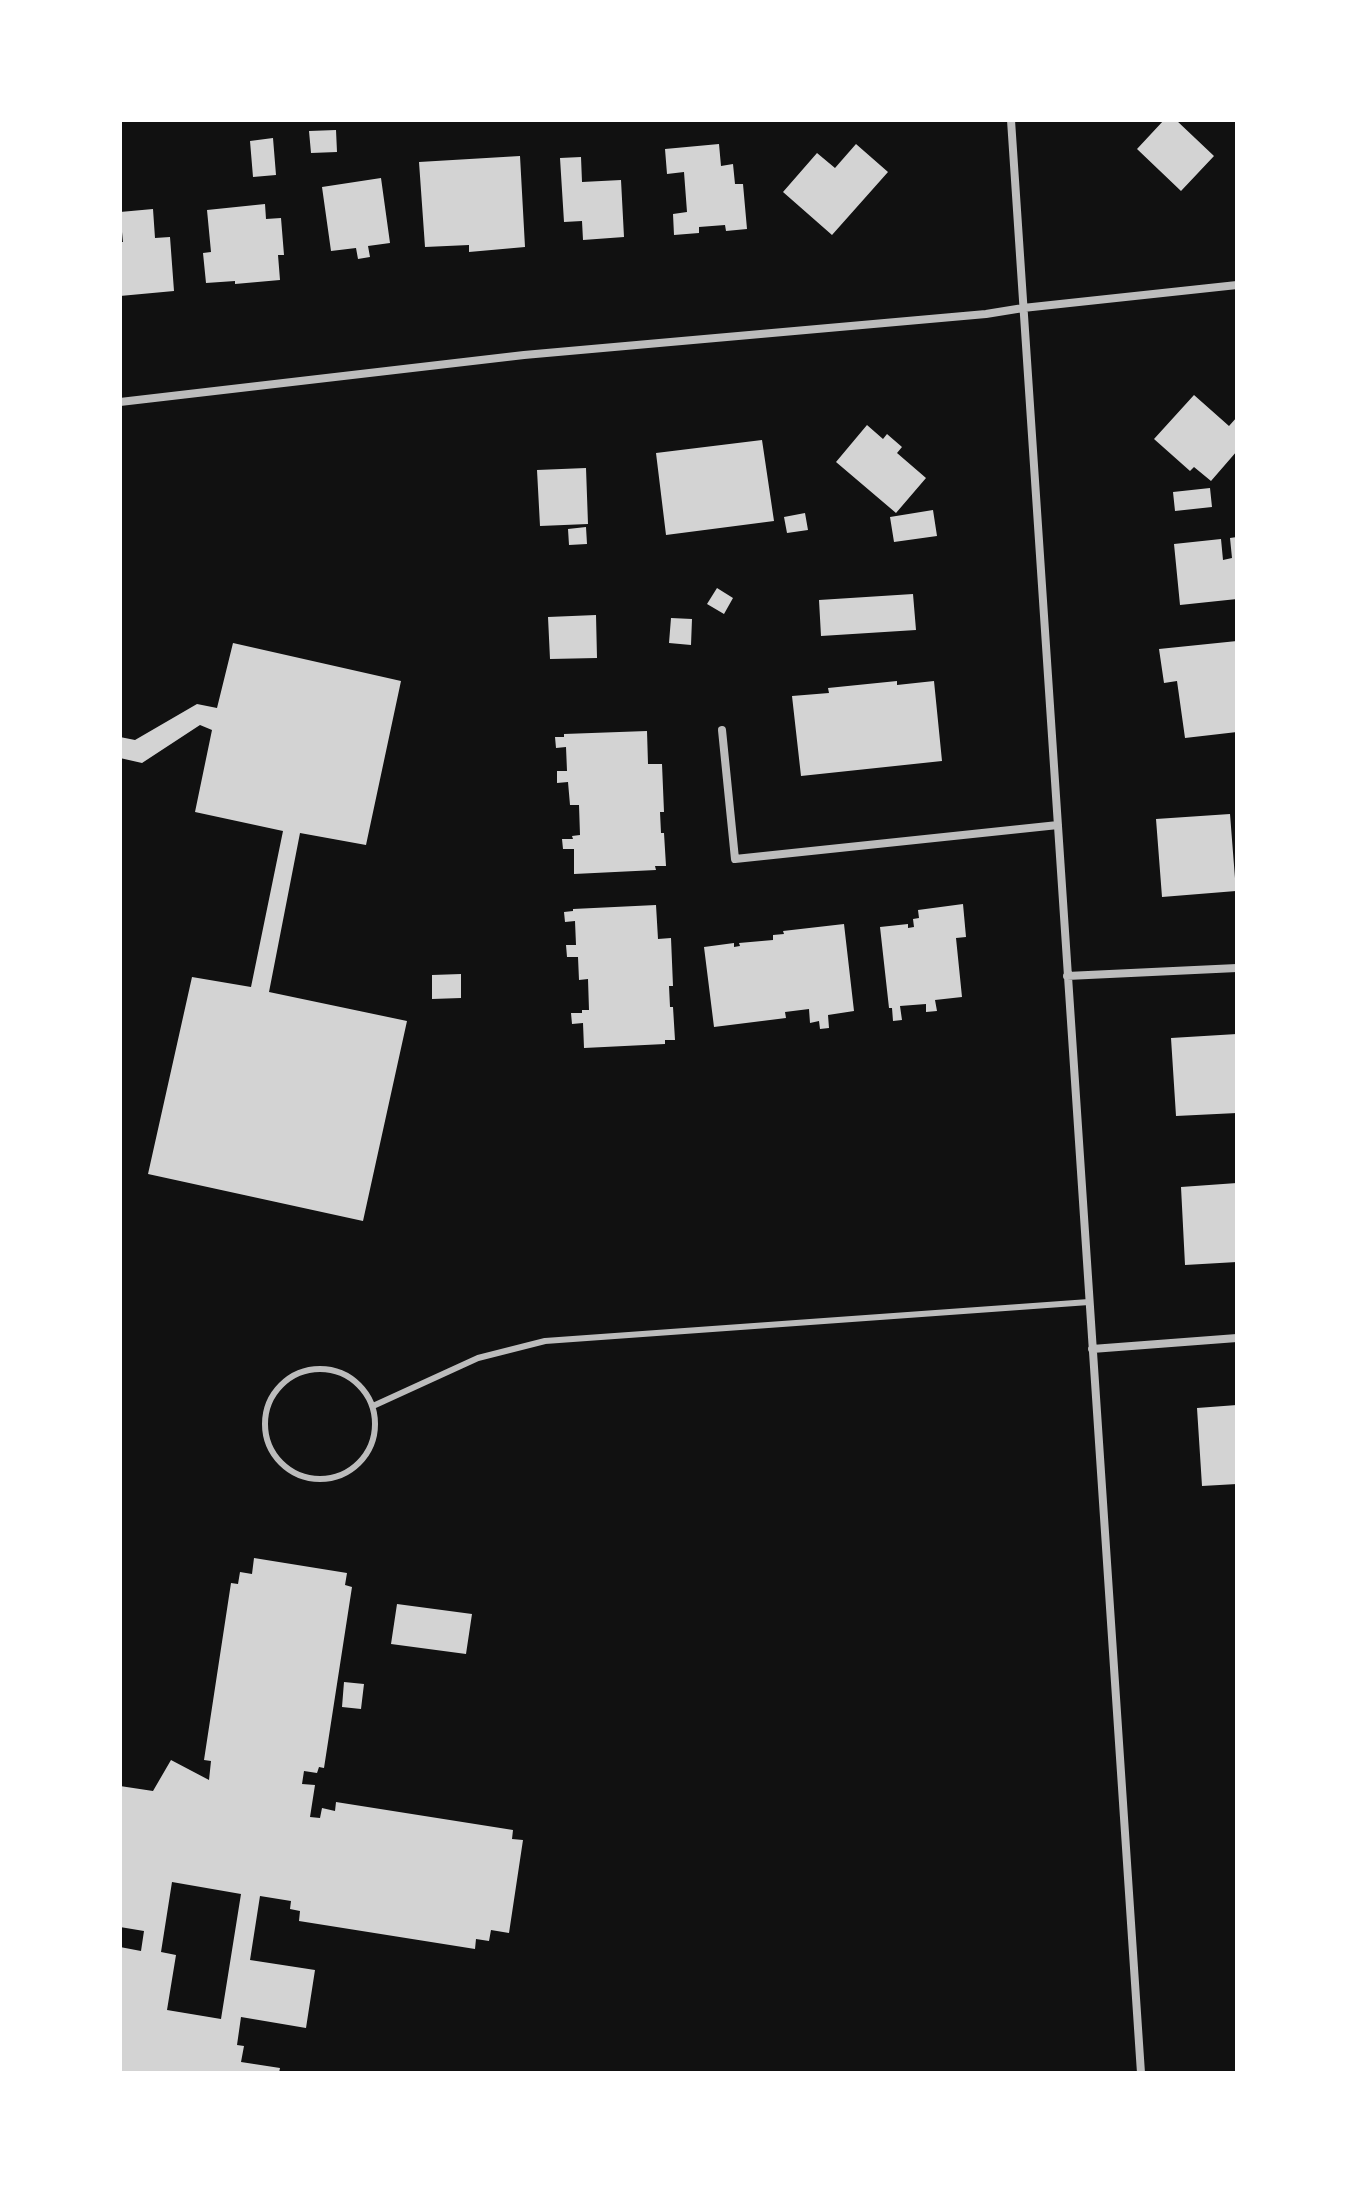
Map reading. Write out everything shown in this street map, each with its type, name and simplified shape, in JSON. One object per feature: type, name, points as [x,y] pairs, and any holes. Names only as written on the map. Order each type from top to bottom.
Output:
[{"type":"street","points":[[1011,120],[1141,2073]]},
{"type":"street","points":[[120,402],[524,355],[986,314],[1237,285]]},
{"type":"street","points":[[722,730],[735,859],[1058,825]]},
{"type":"street","points":[[1067,976],[1237,968]]},
{"type":"street","points":[[1092,1349],[1237,1338]]},
{"type":"lane","points":[[373,1406],[478,1358],[545,1341],[1089,1302]]},
{"type":"lane","points":[[314,1369],[333,1370],[350,1377],[364,1389],[373,1406],[376,1424],[369,1451],[350,1471],[333,1478],[315,1480],[297,1475],[282,1465],[271,1451],[265,1434],[265,1416],[271,1398],[281,1384],[296,1374],[314,1369]]},
{"type":"building","points":[[1164,120],[1176,120],[1214,156],[1181,191],[1137,149]]},
{"type":"building","points":[[336,130],[337,152],[311,153],[309,131]]},
{"type":"building","points":[[273,138],[276,175],[253,177],[250,141]]},
{"type":"building","points":[[719,144],[721,166],[733,164],[735,184],[743,184],[747,229],[726,231],[725,225],[699,227],[699,233],[674,235],[673,214],[687,212],[684,172],[667,174],[665,149]]},
{"type":"building","points":[[856,144],[888,172],[832,235],[783,192],[817,153],[835,168]]},
{"type":"building","points":[[520,156],[525,247],[469,252],[469,245],[425,247],[419,162]]},
{"type":"building","points":[[581,157],[582,182],[621,180],[624,237],[583,240],[582,221],[564,222],[560,158]]},
{"type":"building","points":[[381,178],[390,243],[368,246],[370,257],[358,259],[356,248],[331,251],[322,187]]},
{"type":"building","points":[[265,204],[266,219],[281,218],[284,255],[278,255],[280,280],[206,283],[203,253],[211,252],[207,210]]},
{"type":"building","points":[[153,209],[155,238],[170,237],[174,291],[120,296],[120,242],[123,242],[120,212]]},
{"type":"building","points":[[1194,395],[1229,426],[1237,417],[1237,451],[1211,481],[1194,467],[1190,471],[1154,439]]},
{"type":"building","points":[[867,425],[883,439],[887,434],[902,447],[897,453],[926,478],[896,513],[836,462]]},
{"type":"building","points":[[762,440],[774,521],[666,535],[656,453]]},
{"type":"building","points":[[586,468],[588,524],[540,526],[537,470]]},
{"type":"building","points":[[1210,488],[1212,507],[1175,511],[1173,492]]},
{"type":"building","points":[[933,510],[937,536],[894,542],[890,517]]},
{"type":"building","points":[[805,513],[808,530],[787,533],[784,517]]},
{"type":"building","points":[[586,527],[587,544],[569,545],[568,529]]},
{"type":"building","points":[[1237,537],[1237,599],[1180,605],[1174,544],[1221,539],[1223,560],[1232,558],[1230,538]]},
{"type":"building","points":[[717,588],[733,598],[724,614],[707,604]]},
{"type":"building","points":[[913,594],[916,630],[821,636],[819,600]]},
{"type":"building","points":[[596,615],[597,658],[550,659],[548,617]]},
{"type":"building","points":[[671,618],[692,619],[691,645],[669,643]]},
{"type":"building","points":[[1237,641],[1237,732],[1185,738],[1177,681],[1164,683],[1159,649]]},
{"type":"building","points":[[233,643],[401,681],[366,845],[300,833],[269,992],[407,1021],[363,1221],[148,1174],[192,977],[251,987],[283,831],[195,812],[212,730],[200,725],[142,763],[120,758],[120,737],[135,740],[197,704],[217,708]]},
{"type":"building","points":[[897,681],[897,685],[934,681],[942,761],[801,776],[792,696],[829,693],[828,688]]},
{"type":"building","points":[[647,731],[648,764],[662,764],[664,812],[660,812],[666,866],[655,866],[656,870],[574,874],[574,849],[563,849],[562,839],[580,835],[579,805],[570,805],[568,782],[557,783],[557,771],[567,771],[566,747],[556,748],[555,737],[564,737],[564,734]]},
{"type":"building","points":[[1230,814],[1236,891],[1162,897],[1156,819]]},
{"type":"building","points":[[963,904],[966,937],[956,938],[962,997],[935,1000],[937,1011],[926,1012],[926,1004],[900,1006],[902,1020],[893,1021],[880,927],[908,924],[908,928],[914,927],[913,919],[919,918],[918,910]]},
{"type":"building","points":[[656,905],[658,939],[671,938],[673,986],[669,986],[675,1040],[665,1040],[665,1044],[584,1048],[583,1023],[572,1024],[571,1013],[589,1010],[588,979],[579,980],[578,957],[567,957],[566,945],[576,945],[575,921],[565,922],[564,912]]},
{"type":"building","points":[[844,924],[854,1011],[828,1015],[829,1028],[820,1029],[819,1021],[810,1023],[809,1009],[785,1012],[786,1018],[714,1027],[704,947],[734,943],[734,947],[740,946],[739,943],[773,940],[773,935],[784,934],[783,931]]},
{"type":"building","points":[[461,974],[461,998],[432,999],[432,975]]},
{"type":"building","points":[[1237,1034],[1237,1113],[1176,1116],[1171,1038]]},
{"type":"building","points":[[1237,1183],[1237,1262],[1185,1265],[1181,1187]]},
{"type":"building","points":[[1237,1405],[1237,1484],[1202,1486],[1197,1408]]},
{"type":"building","points":[[254,1558],[347,1573],[345,1585],[352,1587],[324,1768],[319,1767],[317,1773],[304,1771],[302,1784],[315,1785],[310,1817],[320,1818],[322,1808],[335,1811],[336,1802],[513,1830],[512,1839],[523,1840],[509,1933],[491,1930],[489,1941],[476,1939],[475,1949],[299,1921],[300,1911],[290,1909],[291,1901],[260,1896],[250,1960],[315,1970],[306,2028],[241,2017],[237,2045],[244,2046],[241,2062],[280,2068],[279,2073],[120,2073],[120,1947],[141,1951],[144,1931],[120,1927],[120,1786],[153,1791],[171,1760],[209,1780],[211,1761],[204,1760],[231,1583],[238,1584],[240,1572],[252,1574]],"holes":[[[172,1882],[241,1894],[221,2019],[167,2010],[176,1955],[161,1952]]]},
{"type":"building","points":[[397,1604],[472,1614],[466,1654],[391,1644]]},
{"type":"building","points":[[344,1682],[364,1684],[361,1709],[342,1707]]}]
